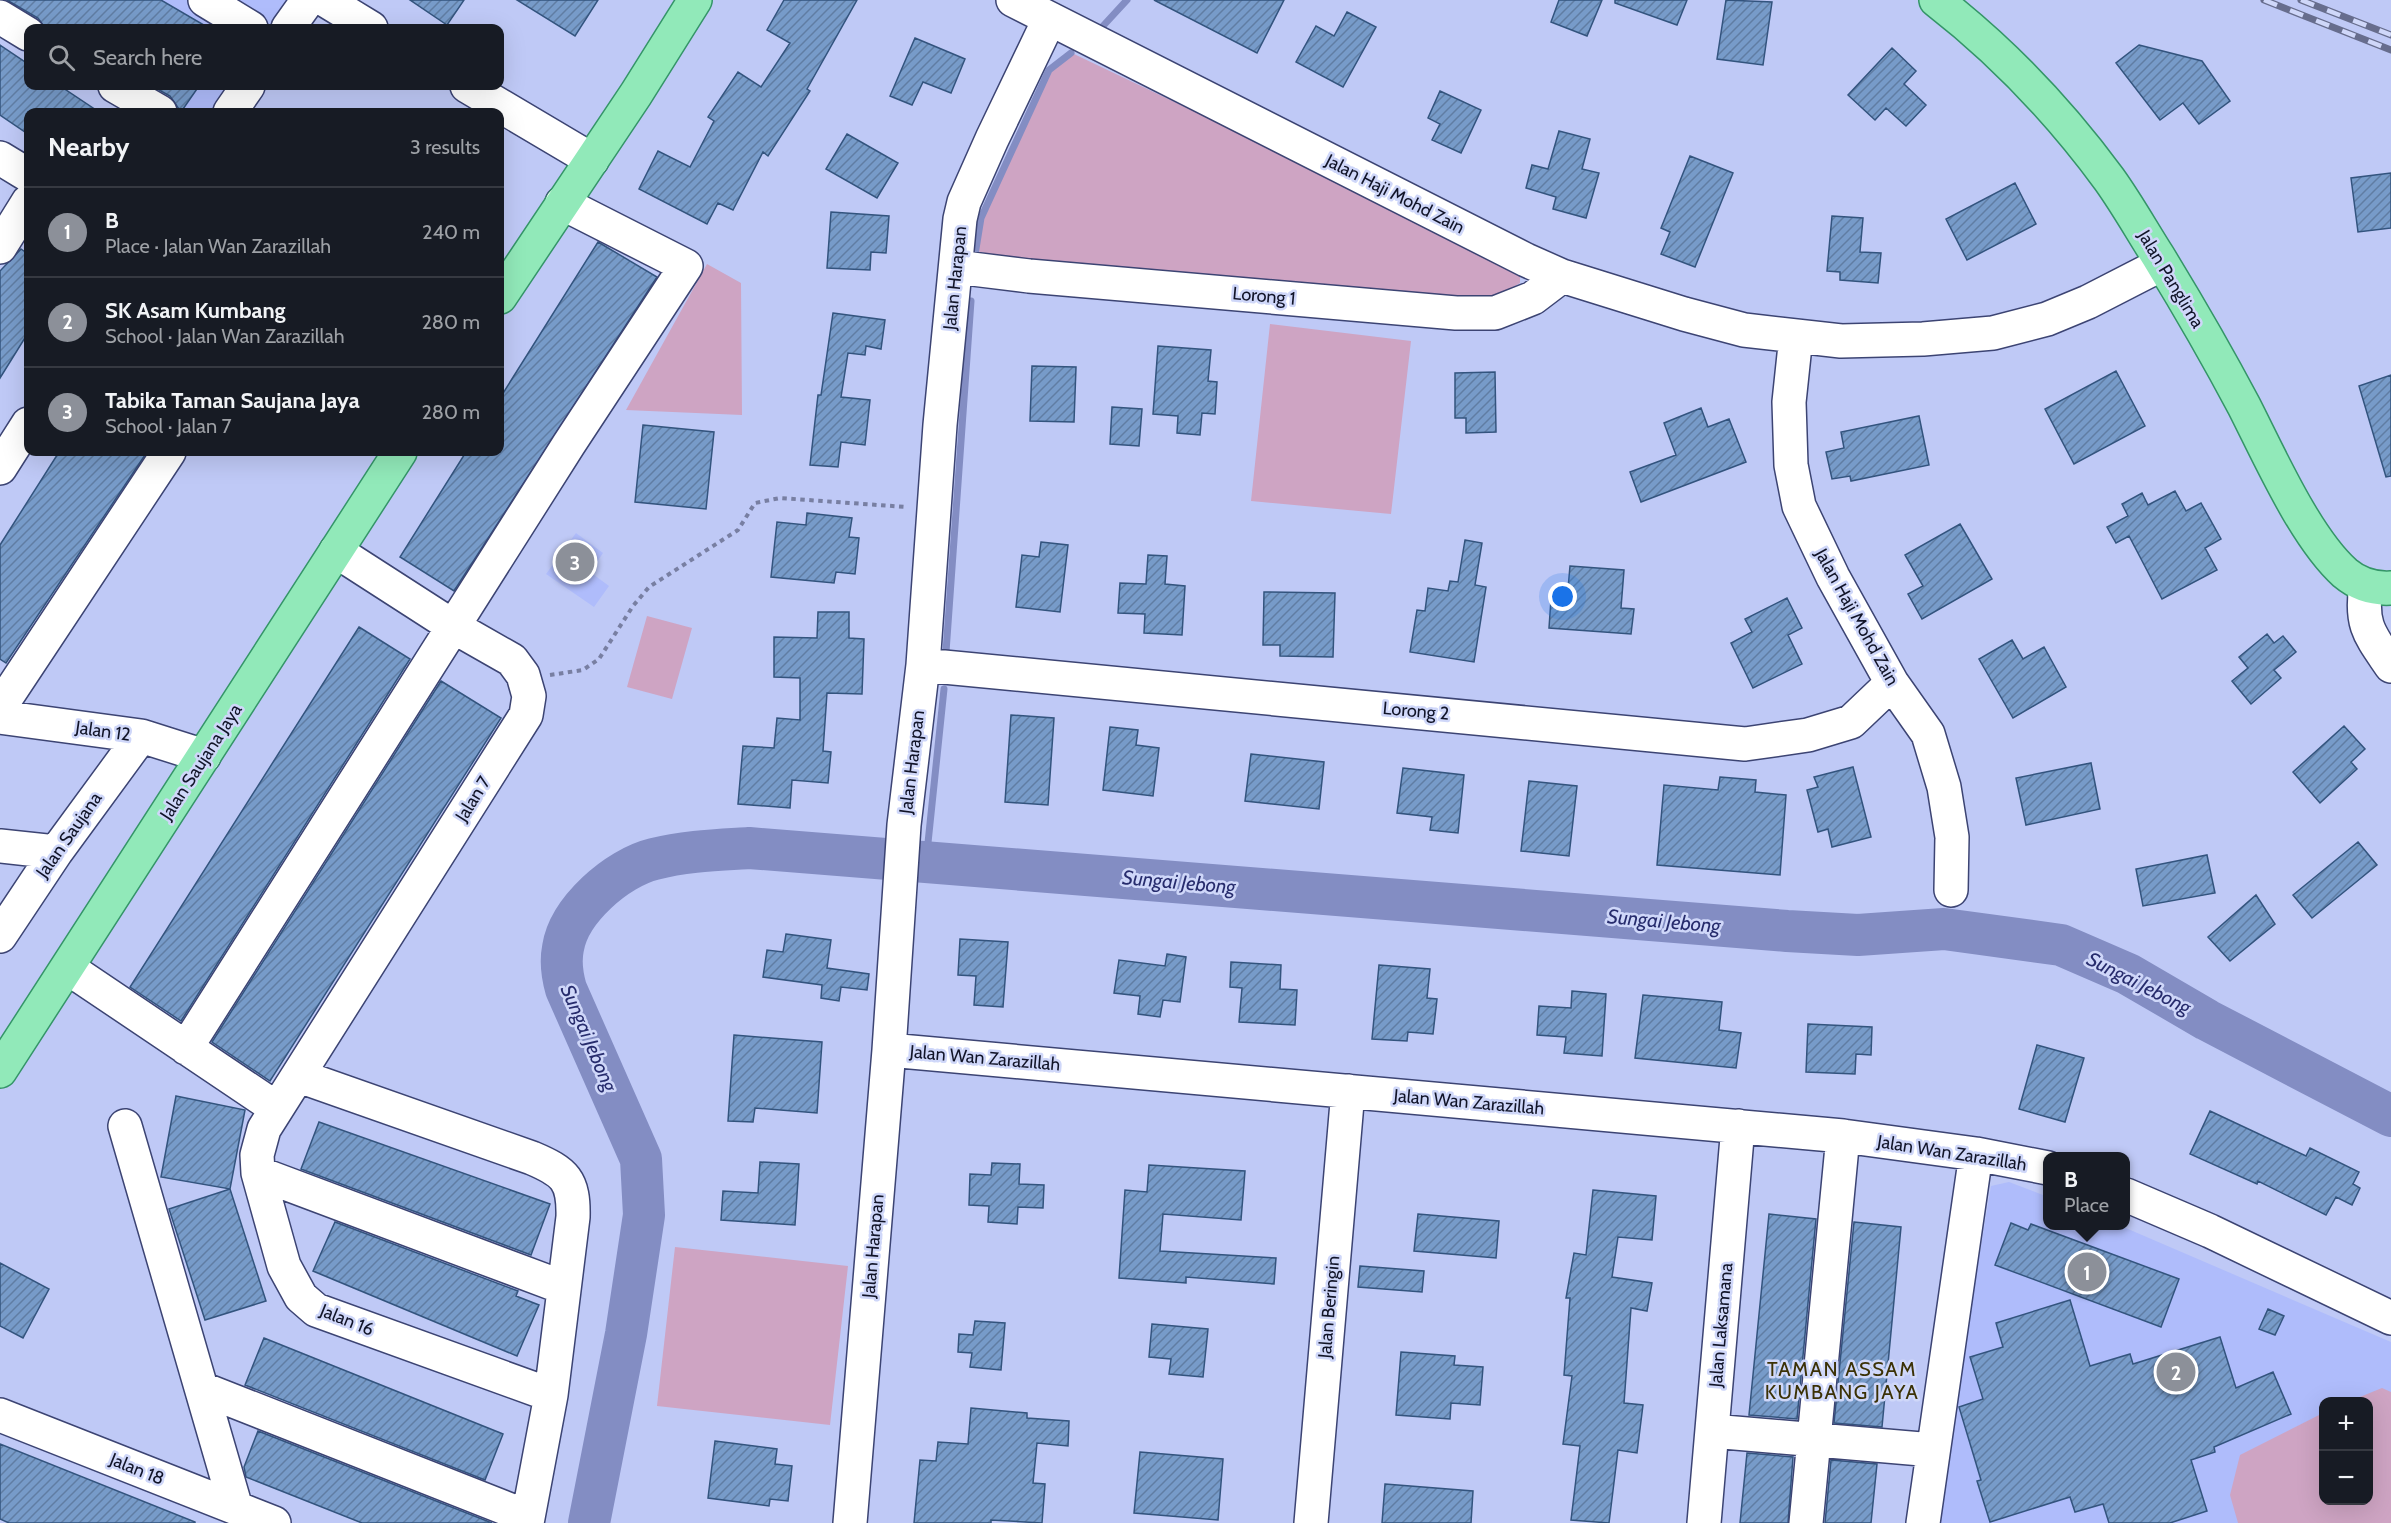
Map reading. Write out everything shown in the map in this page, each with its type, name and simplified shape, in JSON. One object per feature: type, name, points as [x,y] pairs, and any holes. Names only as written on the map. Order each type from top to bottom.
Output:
[{"type":"main road","points":[[504,291],[695,0]]},
{"type":"main road","name":"Jalan Panglima","points":[[1936,0],[1972,28],[2022,73],[2062,119],[2109,180],[2186,300],[2280,478],[2314,532],[2346,573],[2379,587]]},
{"type":"main road","name":"Jalan Saujana Jaya","points":[[5,1052],[68,968],[397,456]]},
{"type":"street","points":[[205,0],[244,24]]},
{"type":"street","name":"Jalan Haji Mohd Zain","points":[[1013,0],[1526,260],[1562,276],[1744,330],[1841,341],[1923,339],[1993,333],[2068,310],[2162,264]]},
{"type":"street","points":[[293,24],[324,1],[364,24]]},
{"type":"street","points":[[0,17],[24,32]]},
{"type":"street","name":"Jalan Harapan","points":[[850,1523],[889,1050],[904,825],[923,665],[940,424],[964,202],[1049,20]]},
{"type":"street","points":[[122,90],[153,108]]},
{"type":"street","points":[[233,108],[245,90]]},
{"type":"street","points":[[474,90],[592,160]]},
{"type":"street","points":[[0,158],[24,173]]},
{"type":"street","points":[[186,1048],[686,266],[562,203]]},
{"type":"street","points":[[0,247],[24,208]]},
{"type":"street","name":"Lorong 1","points":[[956,267],[1029,276],[1456,313],[1495,313],[1533,298],[1562,276]]},
{"type":"street","name":"Jalan Haji Mohd Zain","points":[[1796,336],[1789,402],[1791,465],[1799,506],[1833,577],[1892,683],[1928,734],[1944,787],[1952,837],[1951,890]]},
{"type":"street","points":[[0,468],[24,430]]},
{"type":"street","points":[[0,707],[166,456]]},
{"type":"street","points":[[336,551],[454,627],[512,660],[523,675]]},
{"type":"street","name":"Jalan Panglima","points":[[2379,587],[2362,609],[2371,637],[2391,666]]},
{"type":"street","name":"Lorong 2","points":[[923,665],[1745,744],[1808,735],[1851,722],[1892,683]]},
{"type":"street","name":"Jalan 7","points":[[276,1108],[526,715],[529,696],[523,675]]},
{"type":"street","name":"Jalan 12","points":[[0,717],[141,736],[204,756]]},
{"type":"street","name":"Jalan Saujana","points":[[0,936],[56,852],[141,736]]},
{"type":"street","points":[[0,846],[56,852]]},
{"type":"street","points":[[68,968],[276,1108]]},
{"type":"street","name":"Jalan Wan Zarazillah","points":[[889,1050],[1843,1136],[1976,1154],[2043,1167]]},
{"type":"street","points":[[203,1389],[528,1520],[551,1395],[573,1197],[567,1180],[554,1167],[298,1076]]},
{"type":"street","name":"Jalan Beringin","points":[[1311,1523],[1348,1091]]},
{"type":"street","name":"Jalan 16","points":[[276,1108],[264,1129],[257,1155],[258,1173],[284,1266],[301,1297],[316,1310],[551,1395]]},
{"type":"street","points":[[125,1126],[236,1508]]},
{"type":"street","name":"Jalan Laksamana","points":[[1704,1523],[1738,1126]]},
{"type":"street","points":[[1806,1523],[1843,1136]]},
{"type":"street","points":[[1923,1523],[1976,1154]]},
{"type":"street","points":[[258,1173],[562,1287]]},
{"type":"street","points":[[2130,1197],[2210,1231],[2391,1318]]},
{"type":"street","name":"Jalan 18","points":[[0,1415],[274,1523]]},
{"type":"street","points":[[1712,1431],[1933,1450]]},
{"type":"path","points":[[523,675],[554,675],[583,670],[599,659],[633,606],[650,587],[738,530],[755,503],[780,498],[910,507]]},
{"type":"shaded area","points":[[0,0],[293,0],[278,24],[24,24],[24,26],[0,13]]},
{"type":"shaded area","points":[[1074,54],[1516,265],[1520,283],[1495,298],[1476,298],[1016,260],[976,251],[983,217],[1051,70]]},
{"type":"shaded area","points":[[127,90],[234,90],[222,108],[158,108]]},
{"type":"shaded area","points":[[707,264],[741,283],[742,415],[626,410]]},
{"type":"shaded area","points":[[1270,324],[1411,341],[1391,514],[1251,501]]},
{"type":"shaded area","points":[[576,533],[603,553],[590,572],[609,586],[594,607],[546,574]]},
{"type":"shaded area","points":[[647,616],[692,628],[672,699],[627,687]]},
{"type":"shaded area","points":[[2009,1182],[2043,1195],[2043,1230],[2130,1230],[2391,1342],[2391,1523],[1935,1523],[1991,1186]]},
{"type":"shaded area","points":[[675,1247],[848,1266],[830,1425],[657,1406]]},
{"type":"shaded area","points":[[2382,1388],[2391,1392],[2391,1523],[2238,1523],[2230,1495],[2240,1455],[2319,1415],[2319,1505],[2373,1505],[2373,1397],[2360,1397]]},
{"type":"building","points":[[7,0],[161,0],[202,24],[42,24],[38,18]]},
{"type":"building","points":[[410,0],[464,0],[446,24]]},
{"type":"building","points":[[517,0],[598,0],[575,36]]},
{"type":"building","points":[[784,0],[857,0],[807,89],[810,91],[768,156],[763,152],[733,210],[718,203],[707,224],[639,189],[658,151],[690,167],[714,121],[708,117],[738,72],[761,87],[790,43],[767,30]]},
{"type":"building","points":[[1154,0],[1284,0],[1257,53]]},
{"type":"building","points":[[1559,0],[1602,0],[1587,36],[1551,22]]},
{"type":"building","points":[[1615,0],[1687,0],[1677,25],[1615,3]]},
{"type":"building","points":[[1726,0],[1772,2],[1763,65],[1717,59]]},
{"type":"building","points":[[1347,12],[1376,27],[1343,87],[1296,62],[1316,26],[1334,36]]},
{"type":"building","points":[[915,38],[965,59],[951,93],[923,82],[912,105],[890,96]]},
{"type":"building","points":[[0,45],[24,61],[24,90],[66,90],[93,108],[24,108],[24,131],[0,115]]},
{"type":"building","points":[[2139,45],[2202,61],[2230,101],[2199,124],[2183,103],[2160,120],[2116,63]]},
{"type":"building","points":[[1892,48],[1916,71],[1904,84],[1926,105],[1906,126],[1886,108],[1875,120],[1848,95]]},
{"type":"building","points":[[159,90],[196,90],[184,108],[178,108],[170,96]]},
{"type":"building","points":[[1440,91],[1481,110],[1461,153],[1432,140],[1440,124],[1428,118]]},
{"type":"building","points":[[1559,131],[1590,139],[1582,169],[1599,173],[1586,218],[1553,209],[1556,197],[1526,188],[1532,165],[1548,169]]},
{"type":"building","points":[[847,134],[898,163],[877,198],[826,169]]},
{"type":"building","points":[[1690,156],[1733,173],[1695,267],[1661,254],[1670,232],[1661,228]]},
{"type":"building","points":[[2391,173],[2391,228],[2358,232],[2351,178]]},
{"type":"building","points":[[2015,183],[2036,224],[1967,260],[1946,219]]},
{"type":"building","points":[[831,212],[889,216],[886,253],[871,252],[870,270],[827,268]]},
{"type":"building","points":[[1832,216],[1863,218],[1860,252],[1881,253],[1878,283],[1840,280],[1840,272],[1827,271]]},
{"type":"building","points":[[598,242],[657,277],[454,591],[400,557],[463,456],[504,456],[504,392]]},
{"type":"building","points":[[21,249],[24,251],[24,339],[0,378],[0,271]]},
{"type":"building","points":[[833,313],[885,320],[881,349],[866,346],[865,355],[848,353],[841,397],[870,400],[865,445],[841,442],[838,467],[810,465],[818,395],[821,395]]},
{"type":"building","points":[[1158,346],[1211,350],[1208,381],[1217,382],[1215,414],[1202,413],[1200,435],[1177,433],[1178,416],[1153,414]]},
{"type":"building","points":[[1032,366],[1076,367],[1074,422],[1030,421]]},
{"type":"building","points":[[2116,371],[2145,426],[2074,464],[2045,409]]},
{"type":"building","points":[[1495,372],[1496,432],[1466,433],[1466,418],[1455,418],[1455,373]]},
{"type":"building","points":[[2391,375],[2391,476],[2386,477],[2359,386]]},
{"type":"building","points":[[1112,407],[1142,409],[1139,446],[1110,444]]},
{"type":"building","points":[[1701,408],[1708,427],[1729,419],[1746,462],[1641,502],[1630,472],[1676,455],[1664,423]]},
{"type":"building","points":[[1919,416],[1929,465],[1851,481],[1850,476],[1832,479],[1826,452],[1844,448],[1841,432]]},
{"type":"building","points":[[643,425],[714,432],[706,509],[635,502]]},
{"type":"building","points":[[56,456],[144,456],[6,663],[0,659],[0,545]]},
{"type":"building","points":[[2175,491],[2186,511],[2201,503],[2221,539],[2205,548],[2217,570],[2162,599],[2129,536],[2116,543],[2107,527],[2128,516],[2122,504],[2142,493],[2148,505]]},
{"type":"building","points":[[807,513],[852,518],[849,537],[859,538],[855,574],[836,572],[834,583],[771,577],[777,522],[806,525]]},
{"type":"building","points":[[1960,524],[1992,579],[1922,619],[1908,594],[1923,586],[1905,555]]},
{"type":"building","points":[[1465,540],[1482,543],[1475,585],[1486,587],[1474,662],[1410,652],[1417,610],[1425,611],[1428,588],[1448,591],[1450,581],[1458,582]]},
{"type":"building","points":[[1041,542],[1068,545],[1060,612],[1016,607],[1022,555],[1039,557]]},
{"type":"building","points":[[1148,555],[1167,556],[1165,584],[1185,586],[1182,635],[1144,633],[1145,614],[1118,613],[1120,583],[1146,584]]},
{"type":"building","points":[[1570,566],[1624,570],[1621,608],[1634,609],[1631,634],[1549,628],[1551,599],[1567,600]]},
{"type":"building","points":[[1264,592],[1335,593],[1333,657],[1280,656],[1280,645],[1263,645]]},
{"type":"building","points":[[1787,598],[1802,628],[1788,635],[1802,664],[1753,688],[1731,643],[1752,632],[1745,619]]},
{"type":"building","points":[[818,612],[849,612],[849,638],[864,639],[862,694],[827,693],[823,751],[831,752],[828,783],[792,780],[790,808],[738,804],[743,746],[774,748],[777,718],[800,720],[800,678],[774,677],[774,637],[817,638]]},
{"type":"building","points":[[359,627],[410,659],[181,1021],[130,987]]},
{"type":"building","points":[[2267,634],[2274,643],[2283,636],[2296,652],[2274,670],[2281,678],[2251,704],[2232,681],[2248,668],[2239,657]]},
{"type":"building","points":[[2012,640],[2023,659],[2044,647],[2066,687],[2013,718],[1979,659]]},
{"type":"building","points":[[441,681],[501,718],[270,1081],[212,1042]]},
{"type":"building","points":[[1011,715],[1054,718],[1048,805],[1005,802]]},
{"type":"building","points":[[2344,726],[2365,749],[2351,762],[2357,769],[2320,803],[2293,772]]},
{"type":"building","points":[[1110,727],[1138,730],[1136,745],[1159,748],[1153,796],[1103,790]]},
{"type":"building","points":[[1251,754],[1324,762],[1319,809],[1245,801]]},
{"type":"building","points":[[2091,763],[2100,809],[2026,825],[2016,778]]},
{"type":"building","points":[[1853,767],[1871,837],[1832,847],[1828,829],[1818,832],[1807,790],[1818,787],[1814,777]]},
{"type":"building","points":[[1403,768],[1464,775],[1458,833],[1430,830],[1432,817],[1397,813]]},
{"type":"building","points":[[1720,777],[1756,780],[1755,792],[1786,795],[1780,875],[1657,865],[1664,785],[1718,790]]},
{"type":"building","points":[[1529,781],[1577,786],[1569,856],[1521,851]]},
{"type":"building","points":[[2358,842],[2377,865],[2312,918],[2293,895]]},
{"type":"building","points":[[2207,855],[2215,893],[2143,906],[2136,869]]},
{"type":"building","points":[[2256,895],[2275,924],[2230,961],[2208,937]]},
{"type":"building","points":[[786,934],[831,940],[827,968],[869,974],[867,990],[841,987],[839,1001],[821,998],[822,985],[763,977],[767,950],[783,952]]},
{"type":"building","points":[[960,939],[1008,942],[1003,1007],[974,1005],[976,976],[958,975]]},
{"type":"building","points":[[1167,954],[1186,957],[1180,1002],[1163,1000],[1160,1017],[1138,1014],[1140,996],[1114,993],[1119,960],[1165,966]]},
{"type":"building","points":[[1231,962],[1281,965],[1280,989],[1297,990],[1295,1025],[1239,1022],[1242,988],[1230,987]]},
{"type":"building","points":[[1379,965],[1430,969],[1427,998],[1437,999],[1433,1034],[1408,1032],[1407,1041],[1372,1039]]},
{"type":"building","points":[[1572,991],[1606,994],[1602,1056],[1564,1053],[1566,1037],[1537,1035],[1539,1006],[1571,1008]]},
{"type":"building","points":[[1643,995],[1722,1002],[1719,1030],[1741,1033],[1736,1068],[1635,1058]]},
{"type":"building","points":[[1808,1024],[1872,1027],[1871,1055],[1856,1054],[1855,1074],[1806,1072]]},
{"type":"building","points":[[734,1035],[822,1042],[817,1113],[755,1108],[753,1122],[728,1121]]},
{"type":"building","points":[[2037,1045],[2084,1058],[2065,1122],[2019,1109]]},
{"type":"building","points":[[176,1096],[245,1110],[230,1189],[161,1177]]},
{"type":"building","points":[[2210,1111],[2306,1156],[2310,1148],[2359,1172],[2353,1184],[2360,1188],[2352,1205],[2336,1197],[2326,1215],[2258,1181],[2257,1184],[2190,1154]]},
{"type":"building","points":[[319,1122],[550,1204],[531,1255],[301,1169]]},
{"type":"building","points":[[760,1162],[799,1164],[795,1225],[721,1220],[723,1191],[758,1193]]},
{"type":"building","points":[[992,1163],[1020,1164],[1019,1184],[1044,1185],[1043,1208],[1018,1207],[1017,1224],[988,1222],[989,1206],[969,1205],[970,1174],[991,1175]]},
{"type":"building","points":[[1149,1165],[1245,1171],[1241,1220],[1163,1214],[1160,1251],[1276,1258],[1274,1284],[1186,1277],[1186,1283],[1119,1278],[1125,1190],[1147,1192]]},
{"type":"building","points":[[230,1189],[266,1301],[205,1320],[169,1209]]},
{"type":"building","points":[[1593,1190],[1656,1196],[1652,1240],[1618,1237],[1612,1277],[1652,1283],[1647,1311],[1631,1308],[1624,1403],[1643,1405],[1637,1453],[1618,1450],[1609,1523],[1571,1520],[1580,1446],[1563,1444],[1572,1376],[1564,1375],[1570,1298],[1566,1298],[1574,1253],[1586,1255]]},
{"type":"building","points":[[1418,1214],[1499,1221],[1496,1258],[1414,1251]]},
{"type":"building","points":[[1769,1214],[1816,1219],[1797,1419],[1749,1415]]},
{"type":"building","points":[[335,1222],[518,1291],[516,1296],[539,1305],[517,1356],[313,1271]]},
{"type":"building","points":[[1854,1222],[1901,1227],[1882,1427],[1834,1423]]},
{"type":"building","points":[[2011,1223],[2028,1230],[2031,1224],[2179,1279],[2161,1327],[1995,1265]]},
{"type":"building","points":[[0,1263],[49,1289],[23,1338],[0,1326]]},
{"type":"building","points":[[1360,1266],[1424,1271],[1422,1292],[1358,1287]]},
{"type":"building","points":[[2070,1300],[2090,1366],[2130,1354],[2133,1364],[2220,1337],[2236,1388],[2273,1372],[2291,1414],[2214,1447],[2215,1452],[2191,1460],[2207,1511],[2170,1523],[2109,1523],[2103,1504],[2075,1512],[2070,1497],[1990,1522],[1977,1481],[1981,1480],[1959,1407],[1983,1399],[1970,1357],[2003,1347],[1996,1323]]},
{"type":"building","points":[[2268,1309],[2284,1316],[2275,1335],[2259,1329]]},
{"type":"building","points":[[975,1321],[1005,1323],[1001,1370],[970,1367],[972,1353],[958,1352],[959,1334],[973,1335]]},
{"type":"building","points":[[1152,1324],[1208,1329],[1203,1377],[1169,1374],[1171,1359],[1149,1357]]},
{"type":"building","points":[[264,1338],[503,1434],[485,1480],[245,1385]]},
{"type":"building","points":[[1401,1352],[1455,1356],[1454,1365],[1483,1367],[1480,1405],[1451,1403],[1450,1419],[1396,1415]]},
{"type":"building","points":[[971,1408],[1027,1413],[1027,1418],[1069,1421],[1068,1446],[1037,1443],[1033,1483],[1045,1484],[1042,1523],[991,1520],[991,1523],[914,1523],[920,1460],[936,1461],[938,1442],[968,1444]]},
{"type":"building","points":[[258,1431],[492,1523],[362,1523],[246,1477],[244,1467]]},
{"type":"building","points":[[715,1441],[777,1449],[775,1464],[792,1466],[788,1501],[770,1499],[769,1506],[708,1498]]},
{"type":"building","points":[[0,1444],[195,1523],[9,1523],[0,1519]]},
{"type":"building","points":[[1140,1452],[1223,1459],[1218,1520],[1134,1513]]},
{"type":"building","points":[[1747,1453],[1793,1457],[1788,1523],[1740,1523]]},
{"type":"building","points":[[1831,1460],[1877,1464],[1871,1523],[1825,1523]]},
{"type":"building","points":[[1385,1484],[1473,1491],[1471,1523],[1382,1523]]},
{"type":"waterway","points":[[1103,26],[1127,0]]},
{"type":"waterway","points":[[975,255],[981,218],[1049,70],[1071,53]]},
{"type":"waterway","points":[[946,652],[971,301]]},
{"type":"waterway","points":[[926,862],[944,689]]},
{"type":"waterway","name":"Sungai Jebong","points":[[589,1523],[626,1334],[644,1215],[641,1159],[566,989],[563,979],[562,953],[567,934],[575,919],[597,893],[625,871],[666,856],[749,848],[1787,931],[1858,935],[1944,929],[2061,945],[2128,974],[2207,1020],[2391,1116]]},
{"type":"railway","points":[[2264,0],[2391,50]]},
{"type":"railway","points":[[2301,0],[2391,35]]},
{"type":"place","name":"Tabika Taman Saujana Jaya","points":[[575,562]]},
{"type":"place","name":"B","points":[[2087,1272]]},
{"type":"place","name":"SK Asam Kumbang","points":[[2176,1372]]},
{"type":"district","name":"TAMAN ASSAM KUMBANG JAYA","points":[[1842,1380]]}]
